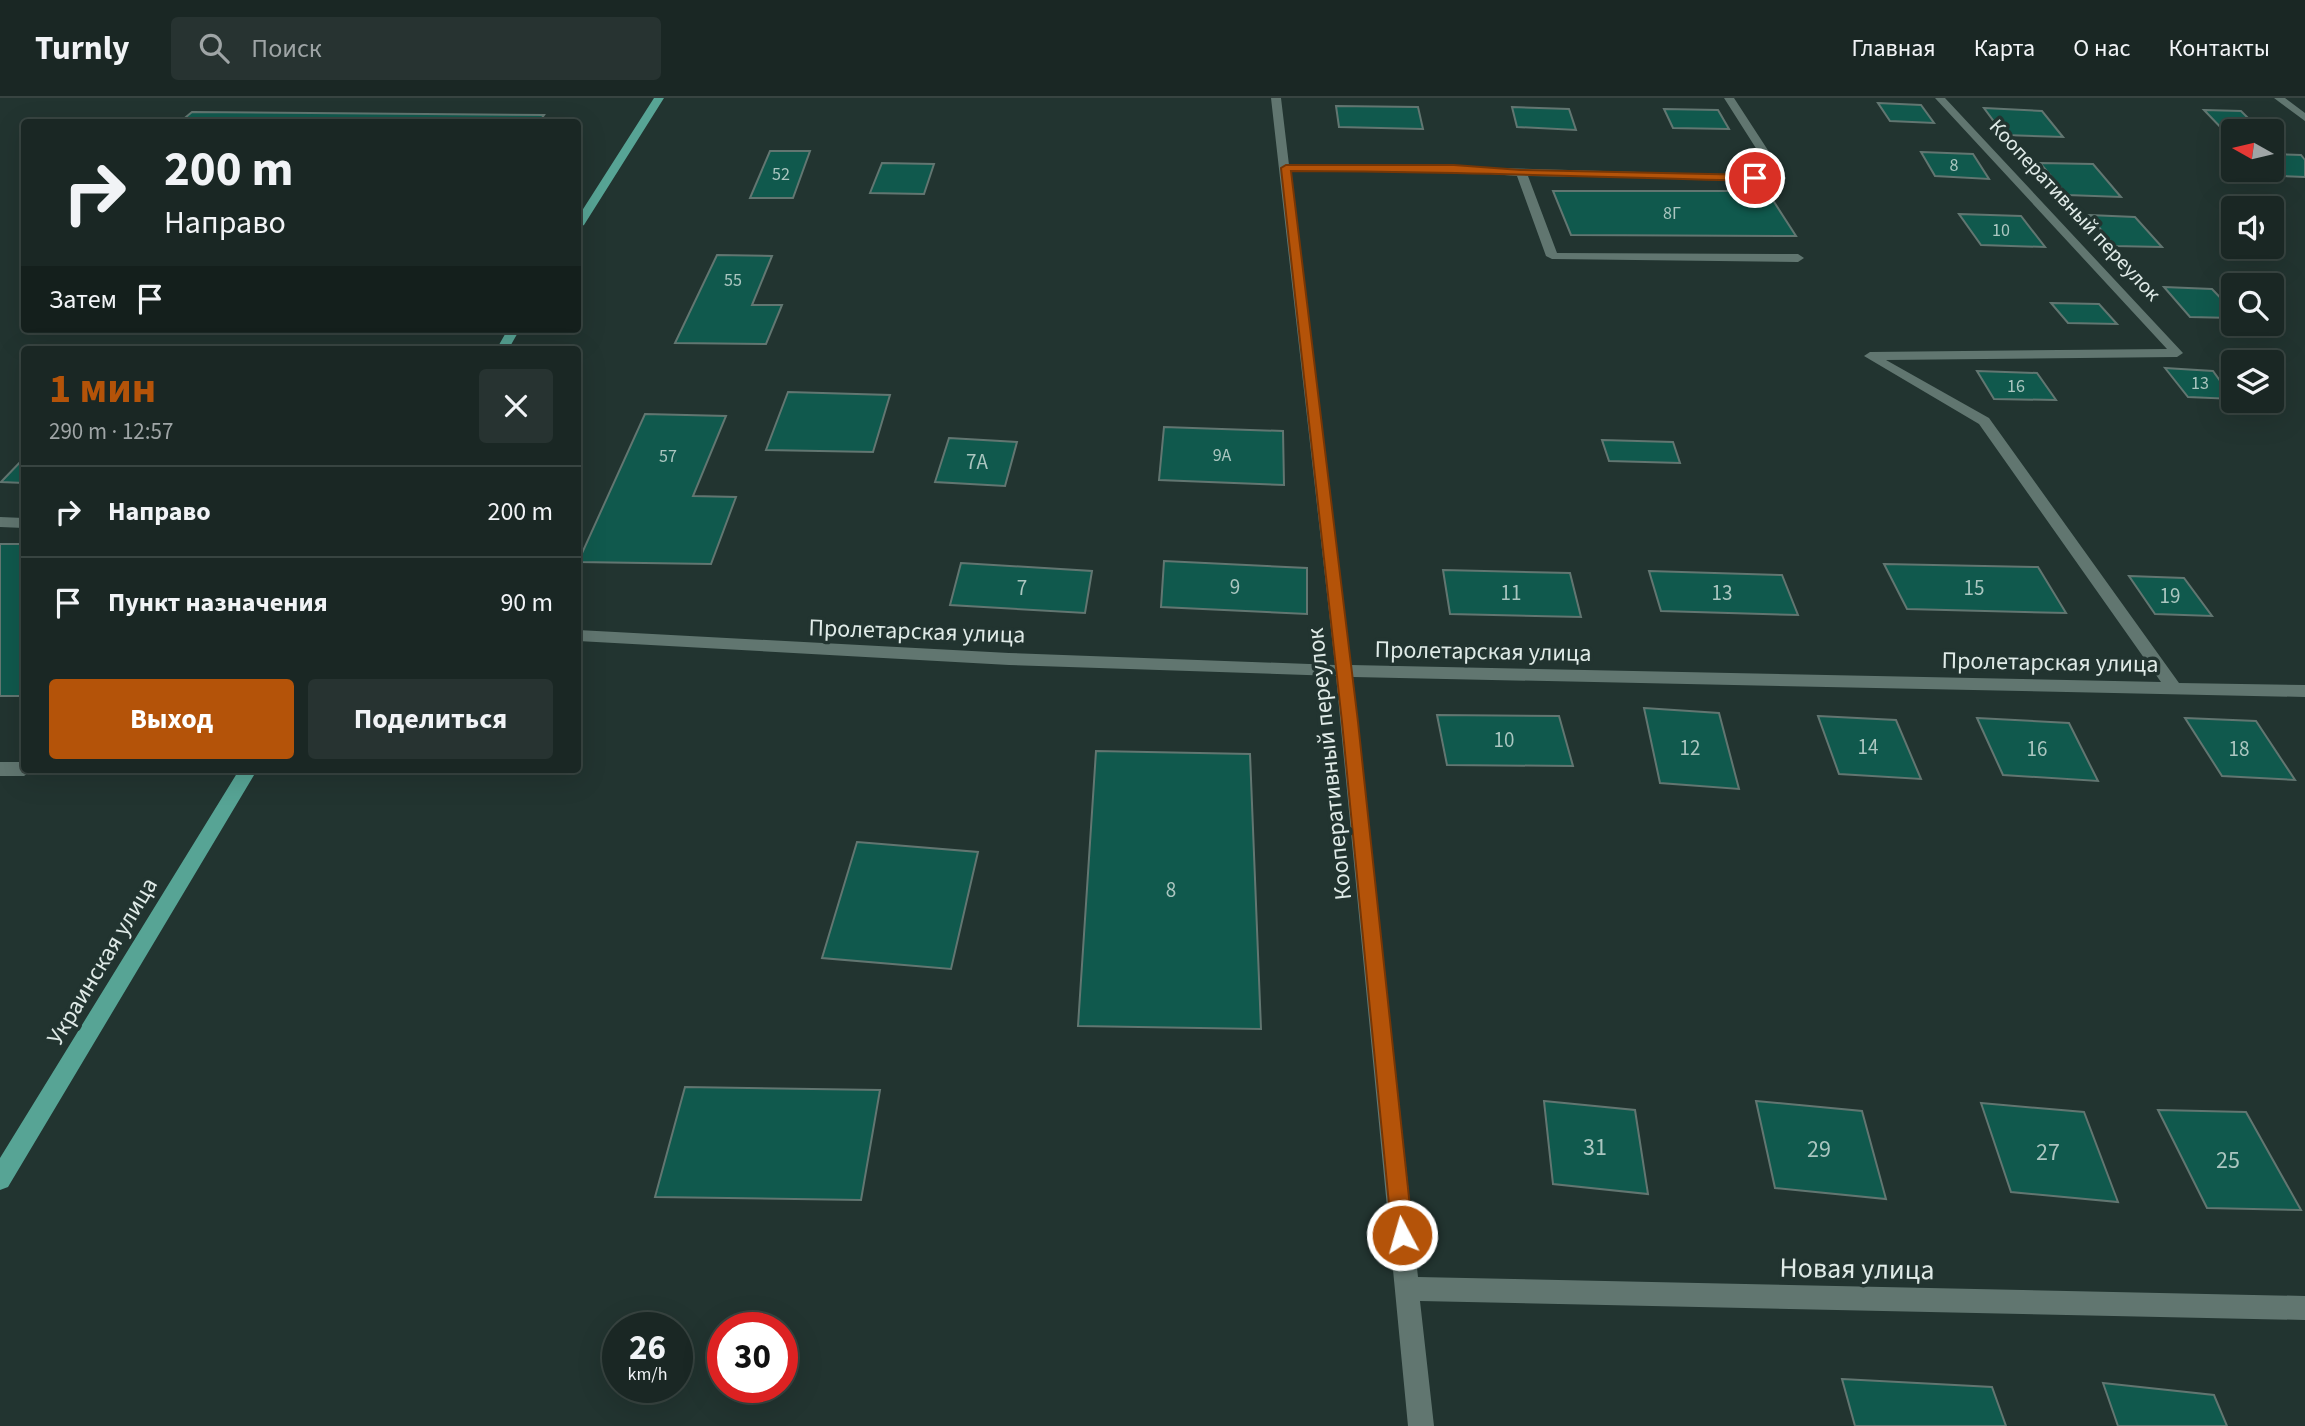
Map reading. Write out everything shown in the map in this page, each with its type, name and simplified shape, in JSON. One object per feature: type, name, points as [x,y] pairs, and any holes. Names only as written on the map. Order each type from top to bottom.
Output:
[{"type":"main road","points":[[581,218],[659,98]]},
{"type":"main road","name":"Украинская улица","points":[[0,1179],[246,773]]},
{"type":"street","name":"Кооперативный переулок","points":[[1276,98],[1344,673],[1421,1426]]},
{"type":"street","points":[[1286,168],[1454,168],[1521,173],[1781,178],[1729,98]]},
{"type":"street","name":"Кооперативный переулок","points":[[1940,98],[2177,353],[1870,355],[1984,421],[2174,688]]},
{"type":"street","points":[[2279,98],[2305,118]]},
{"type":"street","points":[[1521,173],[1552,256],[1798,258]]},
{"type":"street","points":[[0,522],[21,523]]},
{"type":"street","name":"Пролетарская улица","points":[[581,636],[823,652],[1344,673],[2305,691]]},
{"type":"street","points":[[0,769],[21,769]]},
{"type":"street","name":"Новая улица","points":[[1408,1289],[2305,1308]]},
{"type":"building","points":[[1878,103],[1921,105],[1934,123],[1890,121]]},
{"type":"building","points":[[1336,106],[1418,107],[1423,129],[1339,127]]},
{"type":"building","points":[[1512,107],[1569,109],[1576,130],[1517,127]]},
{"type":"building","points":[[1984,108],[2042,111],[2063,137],[2004,135]]},
{"type":"building","points":[[1664,109],[1718,110],[1729,129],[1673,128]]},
{"type":"building","points":[[2204,110],[2241,111],[2249,119],[2221,119],[2221,128]]},
{"type":"building","points":[[192,112],[544,115],[541,119],[184,119]]},
{"type":"building","points":[[770,151],[810,151],[793,198],[750,198]]},
{"type":"building","points":[[1921,152],[1973,154],[1989,179],[1935,176]]},
{"type":"building","points":[[2284,154],[2301,155],[2305,160],[2305,177],[2284,176]]},
{"type":"building","points":[[882,163],[934,164],[924,194],[870,193]]},
{"type":"building","points":[[2040,163],[2093,164],[2121,197],[2067,195]]},
{"type":"building","points":[[1553,191],[1767,191],[1796,236],[1571,235]]},
{"type":"building","points":[[1959,214],[2021,216],[2045,247],[1981,245]]},
{"type":"building","points":[[2089,215],[2135,217],[2162,247],[2114,246]]},
{"type":"building","points":[[717,255],[772,256],[752,305],[782,305],[766,344],[675,343]]},
{"type":"building","points":[[2164,287],[2212,289],[2221,298],[2221,318],[2190,317]]},
{"type":"building","points":[[2051,303],[2099,304],[2117,324],[2068,323]]},
{"type":"building","points":[[2165,368],[2213,371],[2221,382],[2221,398],[2188,397]]},
{"type":"building","points":[[1977,371],[2037,373],[2056,400],[1994,399]]},
{"type":"building","points":[[788,392],[890,395],[873,452],[766,450]]},
{"type":"building","points":[[645,414],[726,416],[693,496],[736,497],[711,564],[581,562],[581,555]]},
{"type":"building","points":[[1164,427],[1283,431],[1284,485],[1159,480]]},
{"type":"building","points":[[949,438],[1017,442],[1005,486],[935,482]]},
{"type":"building","points":[[1602,440],[1673,442],[1680,463],[1609,461]]},
{"type":"building","points":[[21,461],[21,483],[1,482]]},
{"type":"building","points":[[0,544],[21,544],[21,696],[0,696]]},
{"type":"building","points":[[1164,561],[1307,568],[1307,614],[1161,607]]},
{"type":"building","points":[[961,563],[1092,571],[1085,613],[950,605]]},
{"type":"building","points":[[1884,564],[2038,567],[2066,613],[1907,609]]},
{"type":"building","points":[[1443,570],[1570,573],[1581,617],[1450,614]]},
{"type":"building","points":[[1649,571],[1782,575],[1798,615],[1661,611]]},
{"type":"building","points":[[2129,576],[2184,578],[2212,616],[2155,614]]},
{"type":"building","points":[[1644,708],[1719,713],[1739,789],[1660,783]]},
{"type":"building","points":[[1437,715],[1559,716],[1573,766],[1447,765]]},
{"type":"building","points":[[1818,716],[1896,720],[1921,779],[1839,774]]},
{"type":"building","points":[[1977,718],[2069,723],[2098,781],[2003,775]]},
{"type":"building","points":[[2185,718],[2256,721],[2295,780],[2222,776]]},
{"type":"building","points":[[1096,751],[1250,754],[1261,1029],[1078,1026]]},
{"type":"building","points":[[857,842],[978,852],[951,969],[822,958]]},
{"type":"building","points":[[685,1087],[880,1090],[861,1200],[655,1197]]},
{"type":"building","points":[[1544,1101],[1635,1110],[1648,1194],[1553,1184]]},
{"type":"building","points":[[1756,1101],[1862,1111],[1886,1199],[1775,1188]]},
{"type":"building","points":[[1981,1103],[2084,1112],[2118,1202],[2011,1192]]},
{"type":"building","points":[[2158,1110],[2246,1112],[2301,1210],[2207,1208]]},
{"type":"building","points":[[1842,1379],[1992,1387],[2006,1426],[1855,1426]]},
{"type":"building","points":[[2103,1383],[2214,1395],[2227,1426],[2118,1426]]},
{"type":"route","points":[[1402,1235],[1350,722],[1286,168],[1454,168],[1521,173],[1755,178]]}]
